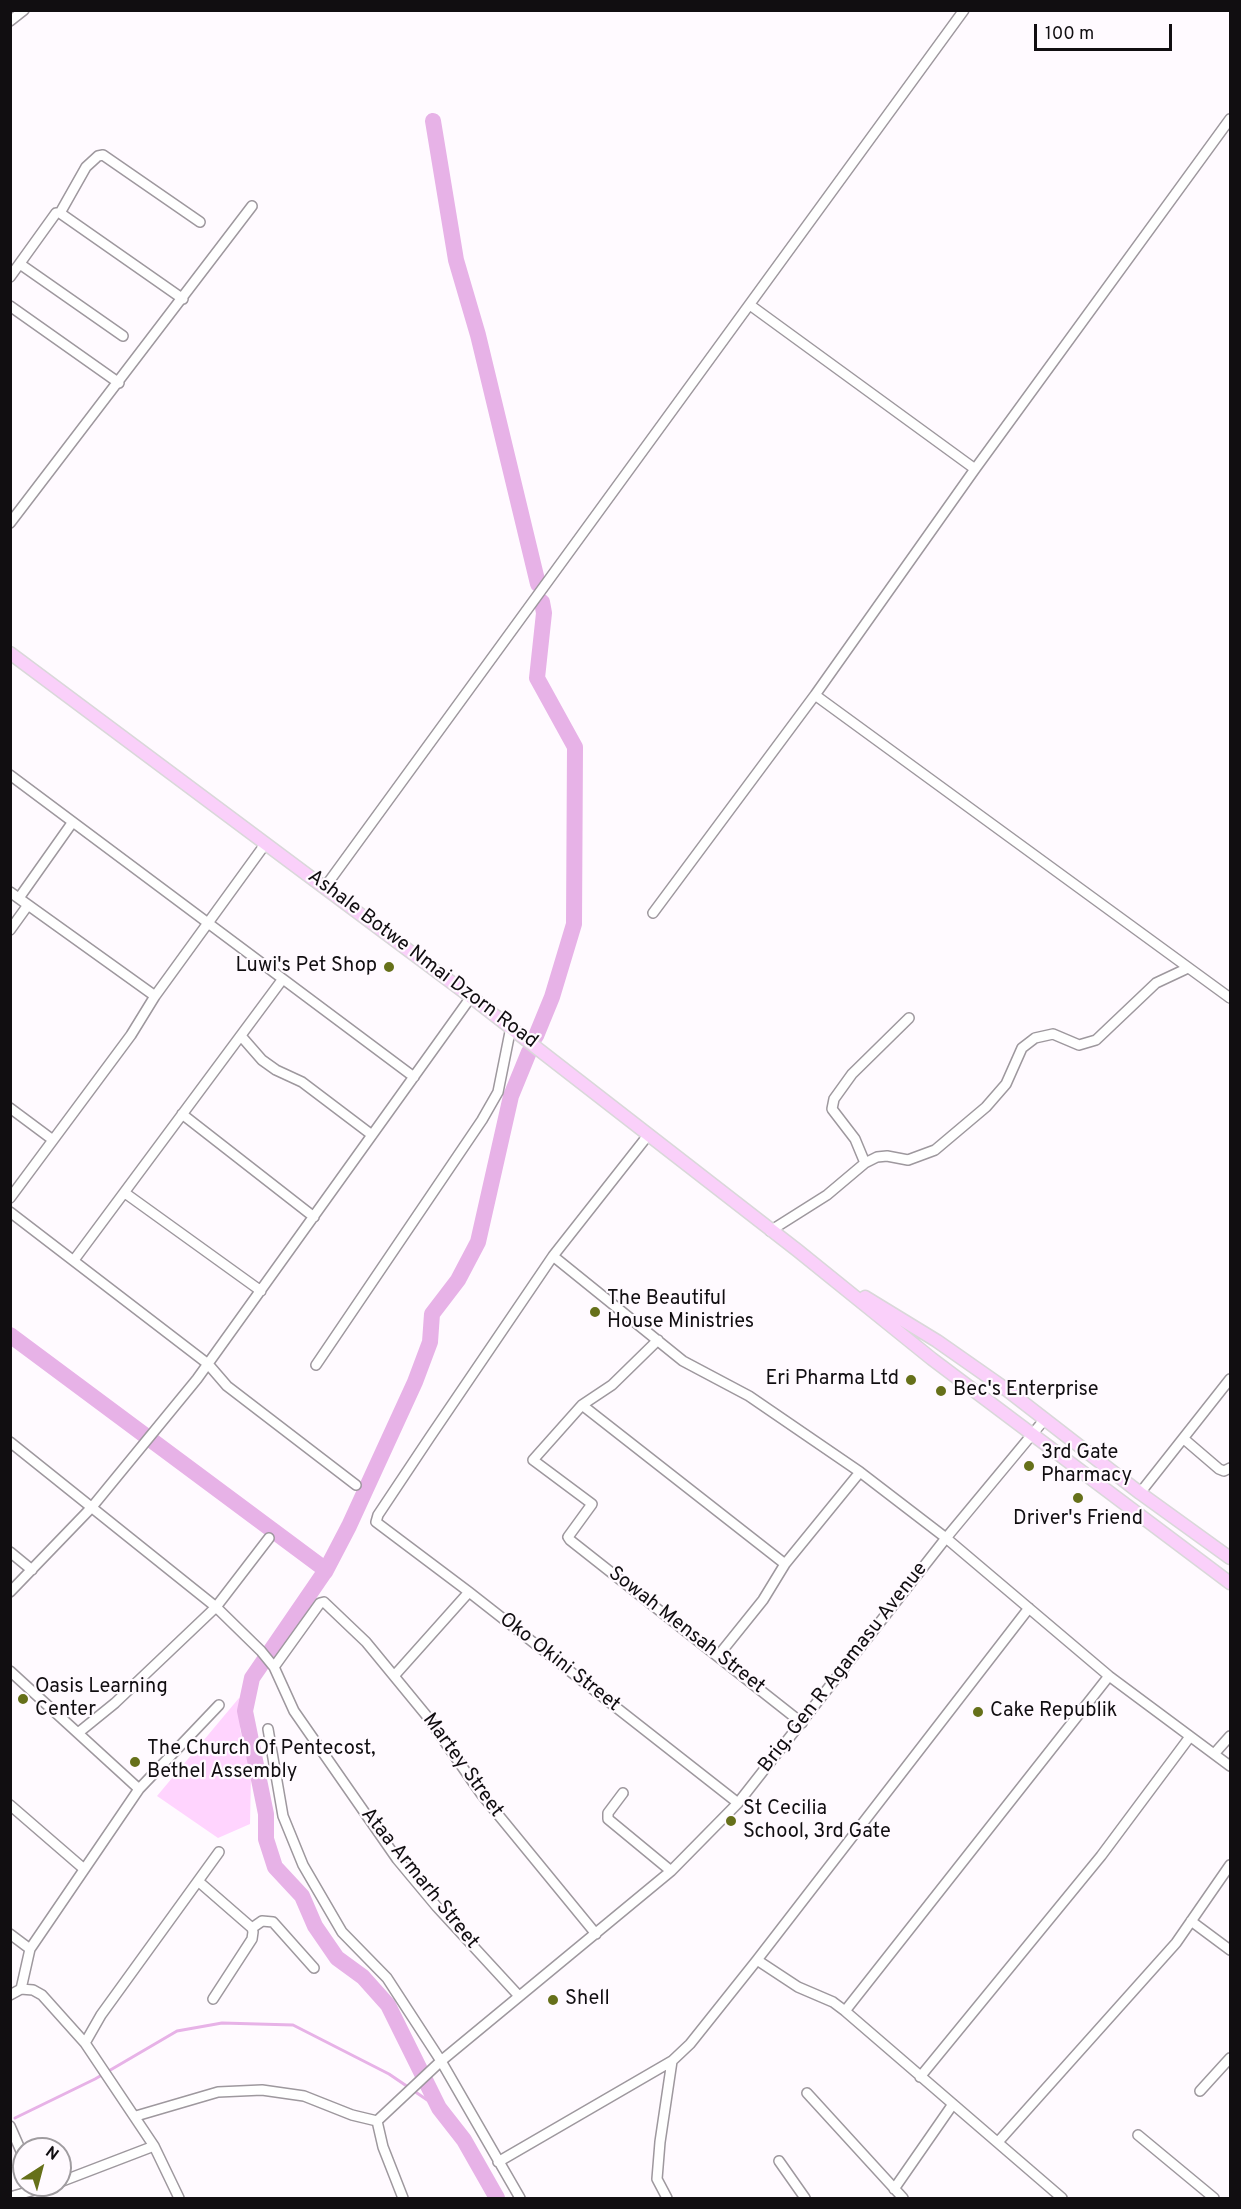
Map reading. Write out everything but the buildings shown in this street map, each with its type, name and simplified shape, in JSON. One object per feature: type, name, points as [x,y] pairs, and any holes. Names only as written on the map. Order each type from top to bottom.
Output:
[{"type":"main road","name":"Ashale Botwe Nmai Dzorn Road","points":[[10,653],[471,997],[649,1134],[932,1359],[1230,1583]]},
{"type":"main road","name":"Ashale Botwe Nmai Dzorn Road","points":[[828,1275],[937,1341],[1007,1390],[1140,1493],[1228,1555]]},
{"type":"street","points":[[10,21],[24,10]]},
{"type":"street","points":[[325,887],[964,10]]},
{"type":"street","points":[[653,913],[815,695],[975,469],[1230,119]]},
{"type":"street","points":[[10,277],[56,213],[60,213],[86,167],[98,156],[103,155],[200,222]]},
{"type":"street","points":[[10,523],[252,206]]},
{"type":"street","points":[[60,213],[183,299]]},
{"type":"street","points":[[20,264],[123,336]]},
{"type":"street","points":[[750,305],[975,469]]},
{"type":"street","points":[[10,306],[119,383]]},
{"type":"street","points":[[815,695],[1230,998]]},
{"type":"street","points":[[10,775],[414,1077]]},
{"type":"street","points":[[19,898],[72,823]]},
{"type":"street","points":[[10,1198],[131,1035],[155,996],[266,843]]},
{"type":"street","points":[[10,892],[155,996]]},
{"type":"street","points":[[10,930],[28,905]]},
{"type":"street","points":[[770,1231],[827,1195],[865,1163],[887,1156],[908,1160],[935,1150],[991,1101],[1006,1084],[1026,1044],[1043,1035],[1053,1034],[1071,1044],[1079,1045],[1096,1040],[1156,983],[1188,968]]},
{"type":"street","points":[[74,1260],[282,980]]},
{"type":"street","points":[[10,1592],[92,1507],[208,1364],[471,997]]},
{"type":"street","points":[[865,1163],[855,1139],[832,1109],[834,1099],[852,1074],[909,1018]]},
{"type":"street","points":[[316,1365],[482,1120],[498,1092],[510,1027]]},
{"type":"street","points":[[241,1036],[262,1060],[276,1070],[302,1082],[372,1135]]},
{"type":"street","points":[[10,1108],[53,1140]]},
{"type":"street","points":[[182,1114],[314,1217]]},
{"type":"street","points":[[649,1134],[553,1256],[683,1360],[749,1396],[860,1472],[946,1538],[1109,1677],[1230,1766]]},
{"type":"street","points":[[125,1193],[261,1290]]},
{"type":"street","points":[[10,1212],[208,1364],[226,1386],[356,1485]]},
{"type":"street","name":"Oko Okini Street","points":[[553,1256],[378,1515],[376,1522],[378,1526],[469,1592],[738,1803]]},
{"type":"street","points":[[658,1340],[612,1385],[582,1405],[786,1564]]},
{"type":"street","points":[[1140,1493],[1230,1379]]},
{"type":"street","name":"Sowah Mensah Street","points":[[582,1405],[533,1459],[592,1504],[569,1535],[570,1540],[802,1723]]},
{"type":"street","name":"Brig. Gen R Agamasu Avenue","points":[[377,2121],[439,2063],[671,1871],[738,1803],[946,1538],[1044,1420]]},
{"type":"street","points":[[1184,1438],[1219,1469],[1224,1471],[1230,1468]]},
{"type":"street","name":"Ataa Armarh Street","points":[[10,1442],[216,1607],[261,1651],[273,1665],[294,1711],[397,1859],[437,1907],[519,1996]]},
{"type":"street","points":[[718,1656],[763,1600],[786,1564],[860,1472]]},
{"type":"street","points":[[78,1733],[115,1703],[216,1607],[269,1538]]},
{"type":"street","points":[[10,1552],[32,1570]]},
{"type":"street","points":[[394,1676],[469,1592]]},
{"type":"street","name":"Martey Street","points":[[273,1665],[320,1603],[324,1602],[366,1642],[426,1715],[482,1795],[596,1934]]},
{"type":"street","points":[[498,2162],[672,2061],[702,2031],[1029,1608]]},
{"type":"street","points":[[10,1671],[139,1789]]},
{"type":"street","points":[[845,2011],[1109,1677]]},
{"type":"street","points":[[21,1989],[30,1949],[139,1789],[219,1705]]},
{"type":"street","points":[[268,1729],[283,1816],[303,1865],[342,1932],[387,1978],[520,2199]]},
{"type":"street","points":[[1214,1754],[1230,1736]]},
{"type":"street","points":[[920,2077],[1101,1856],[1189,1738]]},
{"type":"street","points":[[623,1793],[608,1813],[608,1819],[671,1871]]},
{"type":"street","points":[[10,1805],[84,1869]]},
{"type":"street","points":[[85,2043],[101,2015],[219,1852]]},
{"type":"street","points":[[998,2142],[1176,1943],[1230,1865]]},
{"type":"street","points":[[198,1881],[252,1928],[252,1939],[213,1999]]},
{"type":"street","points":[[252,1928],[262,1921],[273,1922],[315,1968]]},
{"type":"street","points":[[1191,1921],[1230,1950]]},
{"type":"street","points":[[10,1934],[30,1949]]},
{"type":"street","points":[[758,1960],[798,1987],[833,2002],[845,2011],[1062,2199]]},
{"type":"street","points":[[10,1995],[21,1989],[33,1990],[42,1995],[85,2043],[154,2146],[178,2199]]},
{"type":"street","points":[[1200,2091],[1230,2058]]},
{"type":"street","points":[[667,2199],[657,2179],[672,2061]]},
{"type":"street","points":[[136,2116],[218,2092],[262,2090],[304,2096],[352,2115],[377,2121],[383,2147],[403,2199]]},
{"type":"street","points":[[807,2093],[903,2199]]},
{"type":"street","points":[[894,2189],[953,2104]]},
{"type":"street","points":[[1138,2135],[1214,2199]]},
{"type":"street","points":[[72,2177],[154,2146]]},
{"type":"street","points":[[779,2161],[805,2199]]},
{"type":"shaded area","points":[[239,1698],[243,1700],[240,1729],[251,1776],[250,1824],[218,1838],[157,1796]]},
{"type":"waterway","points":[[433,121],[456,260],[478,335],[538,584]]},
{"type":"waterway","points":[[536,1036],[552,997],[574,924],[575,747],[537,678],[544,613],[542,602]]},
{"type":"waterway","points":[[325,1572],[349,1526],[415,1382],[430,1342],[432,1314],[458,1280],[478,1242],[511,1096],[529,1052]]},
{"type":"waterway","points":[[10,1335],[326,1570],[252,1678],[245,1711],[266,1814],[266,1839],[275,1867],[302,1896],[315,1926],[337,1958],[363,1977],[388,2005],[439,2108],[464,2140],[497,2198]]},
{"type":"waterway","points":[[15,2118],[95,2079],[177,2031],[222,2023],[293,2025],[389,2074],[439,2108]]},
{"type":"place","name":"Luwi's Pet Shop","points":[[389,967]]},
{"type":"place","name":"The Beautiful House Ministries","points":[[595,1312]]},
{"type":"place","name":"Eri Pharma Ltd","points":[[911,1380]]},
{"type":"place","name":"Bec's Enterprise","points":[[941,1391]]},
{"type":"place","name":"3rd Gate Pharmacy","points":[[1029,1466]]},
{"type":"place","name":"Driver's Friend","points":[[1078,1498]]},
{"type":"place","name":"Oasis Learning Center","points":[[23,1699]]},
{"type":"place","name":"Cake Republik","points":[[978,1712]]},
{"type":"place","name":"The Church Of Pentecost, Bethel Assembly","points":[[135,1762]]},
{"type":"place","name":"St Cecilia School, 3rd Gate","points":[[731,1821]]},
{"type":"place","name":"Shell","points":[[553,2000]]}]
